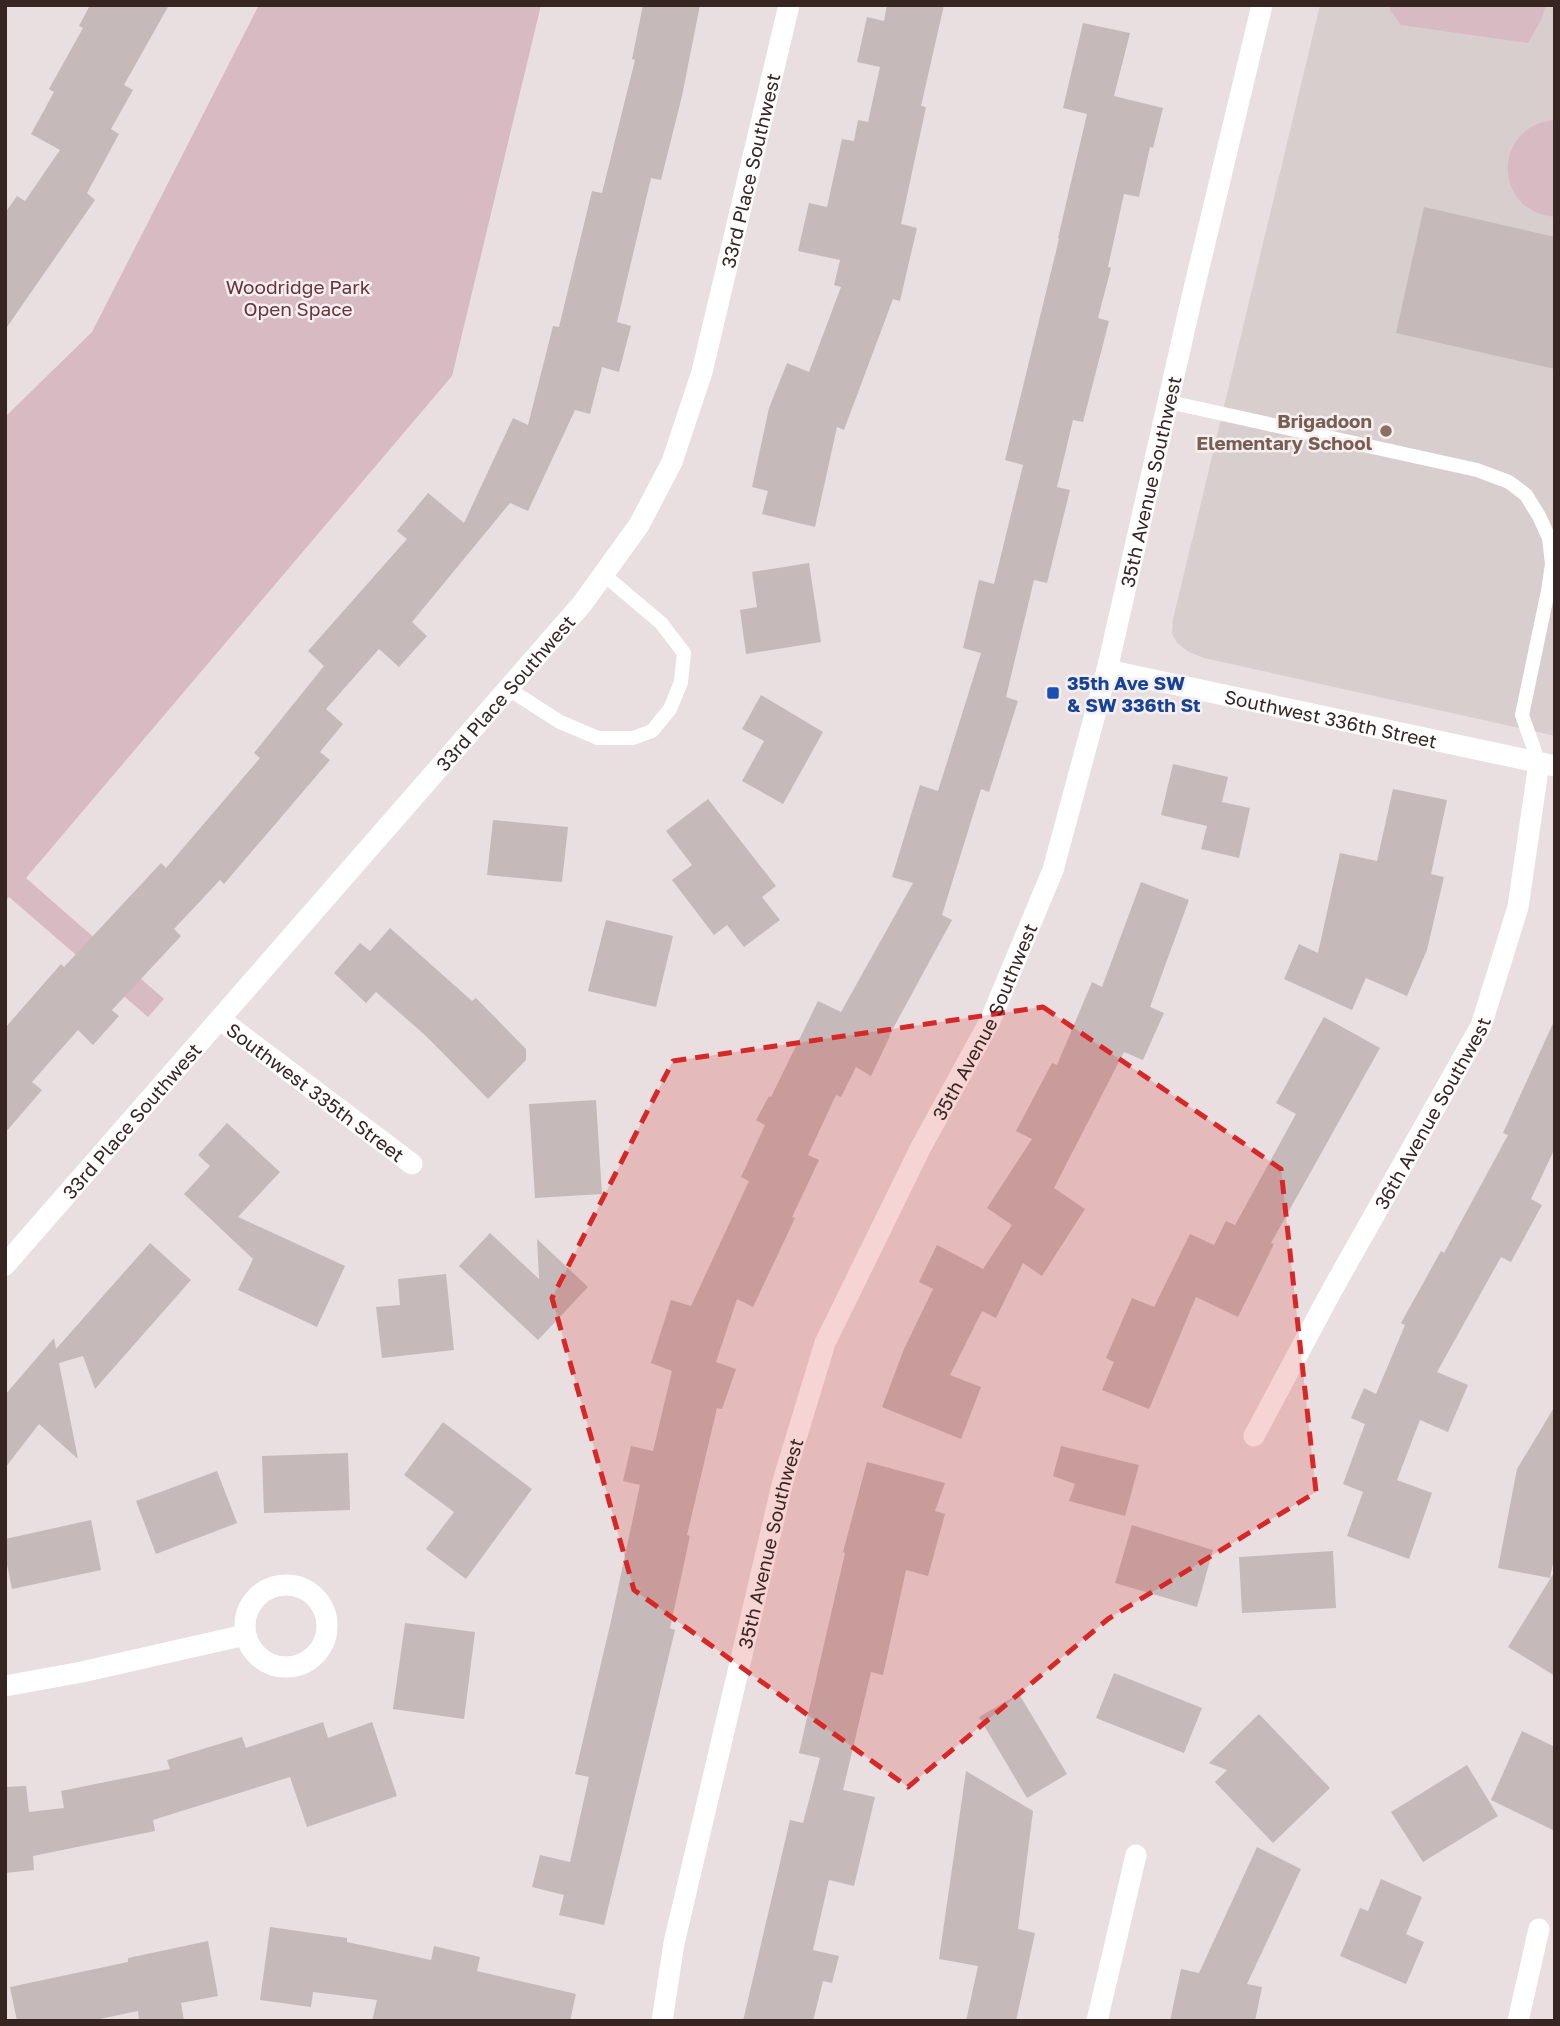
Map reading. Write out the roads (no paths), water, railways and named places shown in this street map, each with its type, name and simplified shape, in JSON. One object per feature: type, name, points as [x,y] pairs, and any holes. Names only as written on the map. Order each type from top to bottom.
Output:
[{"type":"street","name":"33rd Place Southwest","points":[[5,1265],[582,604],[639,525],[672,462],[702,372],[789,5]]},
{"type":"street","name":"35th Avenue Southwest","points":[[662,2021],[674,1943],[783,1481],[825,1343],[921,1147],[990,1021],[1053,870],[1107,670],[1262,5]]},
{"type":"street","name":"Southwest 336th Street","points":[[1107,670],[1547,764]]},
{"type":"street","name":"36th Avenue Southwest","points":[[1254,1436],[1332,1290],[1481,1026],[1518,907],[1547,764]]},
{"type":"street","name":"Southwest 335th Street","points":[[220,1020],[412,1164]]},
{"type":"street","points":[[5,1686],[82,1672],[245,1635]]},
{"type":"street","points":[[1097,2021],[1136,1855]]},
{"type":"street","points":[[1518,2021],[1539,1929]]},
{"type":"lane","points":[[1168,402],[1477,470],[1509,482],[1526,495],[1549,538],[1552,564],[1522,715],[1547,764]]},
{"type":"lane","points":[[507,688],[560,722],[598,738],[633,738],[652,731],[670,709],[681,682],[684,653],[661,623],[603,574]]},
{"type":"place","name":"Brigadoon Elementary School","points":[[1386,431]]},
{"type":"place","name":"35th Ave SW & SW 336th St","points":[[1053,693]]},
{"type":"park label","name":"Woodridge Park Open Space","points":[[298,297]]}]
